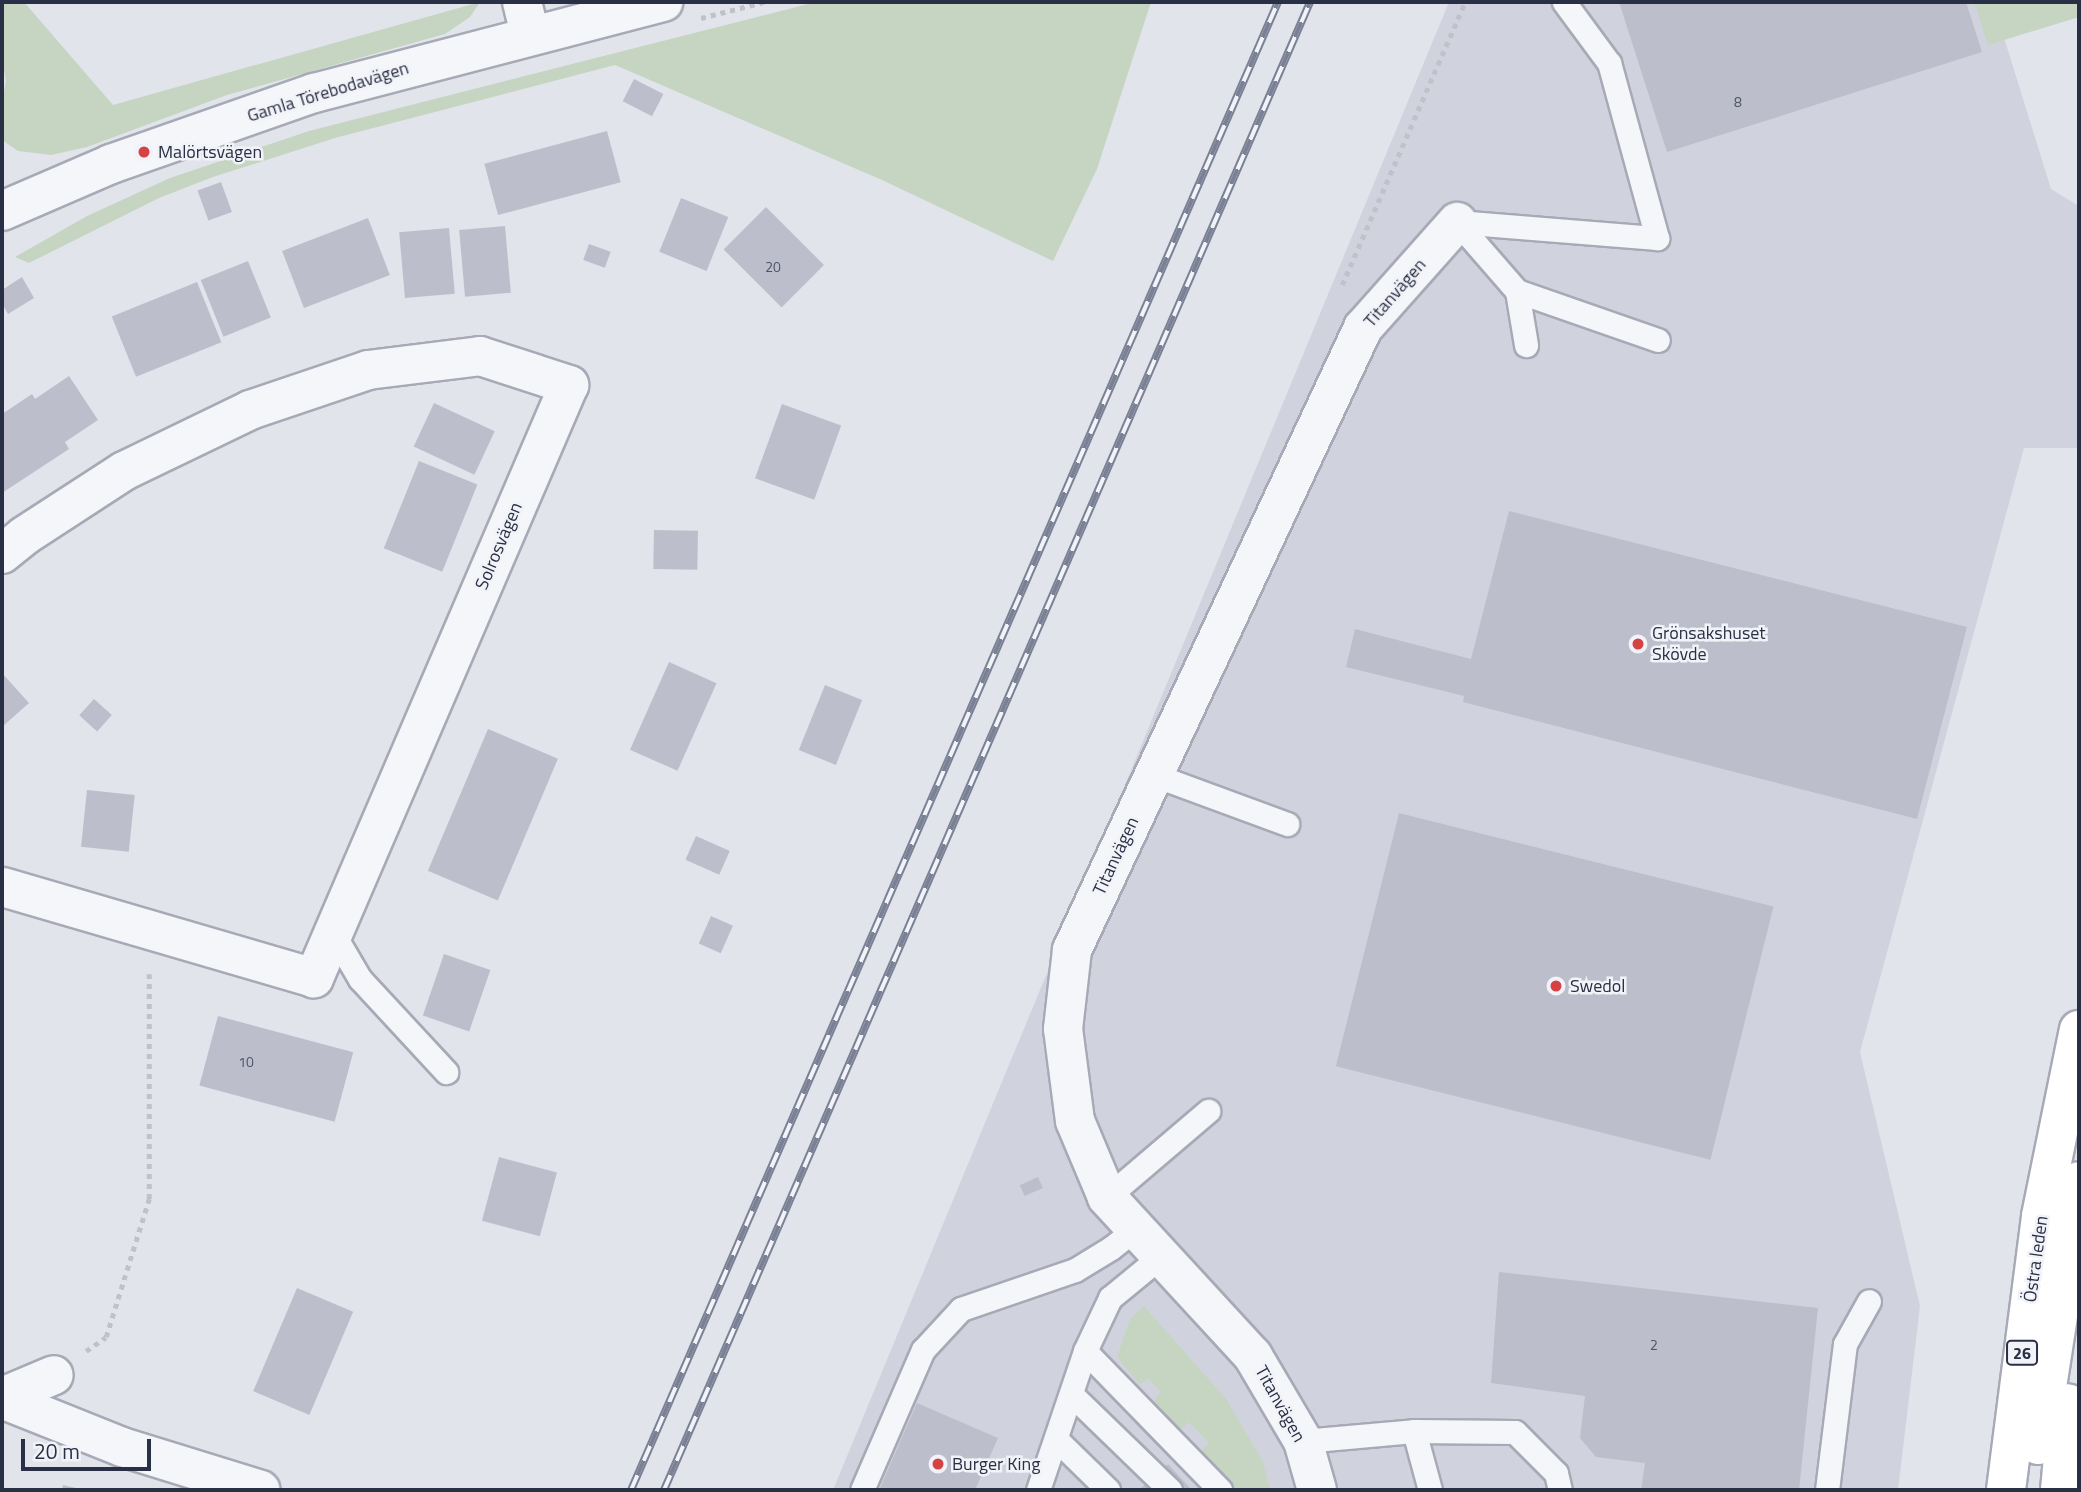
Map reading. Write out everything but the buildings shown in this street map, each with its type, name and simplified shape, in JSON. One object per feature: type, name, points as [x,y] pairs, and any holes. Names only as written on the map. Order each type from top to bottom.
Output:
[{"type":"highway","name":"Östra leden","points":[[2033,1490],[2055,1223],[2079,1030]]},
{"type":"highway","name":"Östra leden","points":[[2006,1490],[2055,1223],[2079,1181]]},
{"type":"highway","points":[[1982,1490],[1995,1383],[2055,1223]]},
{"type":"highway","points":[[2055,1223],[2068,1396],[2060,1490]]},
{"type":"street","name":"Gamla Törebodavägen","points":[[2,211],[111,164],[526,18],[663,2]]},
{"type":"street","name":"Titanvägen","points":[[1317,1490],[1303,1441],[1253,1356],[1107,1197],[1075,1121],[1063,1029],[1072,950],[1363,328],[1457,222]]},
{"type":"street","name":"Solrosvägen","points":[[2,554],[23,536],[124,471],[250,410],[368,370],[480,356],[569,385],[314,978],[2,887]]},
{"type":"street","points":[[2,1398],[54,1375]]},
{"type":"street","points":[[2,1398],[122,1447],[261,1490]]},
{"type":"lane","points":[[1457,222],[1657,238],[1609,63],[1564,2]]},
{"type":"lane","points":[[1457,222],[1517,291],[1658,340]]},
{"type":"lane","points":[[1517,291],[1526,345]]},
{"type":"lane","points":[[1154,775],[1287,824]]},
{"type":"lane","points":[[334,933],[359,979],[446,1072]]},
{"type":"lane","points":[[1107,1197],[1208,1111]]},
{"type":"lane","points":[[862,1490],[923,1350],[961,1309],[1075,1270],[1111,1248],[1135,1229]]},
{"type":"lane","points":[[1046,1487],[1056,1439],[1085,1351],[1111,1298],[1160,1257]]},
{"type":"lane","points":[[1827,1490],[1845,1345],[1869,1301]]},
{"type":"lane","points":[[1085,1351],[1220,1490]]},
{"type":"lane","points":[[1071,1394],[1170,1490]]},
{"type":"lane","points":[[1303,1441],[1414,1431],[1515,1432],[1556,1473],[1560,1490]]},
{"type":"lane","points":[[1414,1431],[1430,1490]]},
{"type":"lane","points":[[1056,1439],[1108,1490]]},
{"type":"path","points":[[54,1375],[106,1336],[149,1199],[148,931]]},
{"type":"shaded area","points":[[1449,2],[1993,2],[2051,189],[2079,206],[2079,448],[2024,448],[1860,1052],[1920,1306],[1898,1490],[833,1490]]},
{"type":"green space","points":[[2,2],[24,2],[113,105],[480,2],[470,17],[445,34],[227,95],[87,147],[51,155],[18,151],[2,140],[2,99],[6,82],[2,58]]},
{"type":"green space","points":[[816,2],[1151,2],[1097,169],[1053,261],[882,180],[615,65],[335,138],[213,177],[159,198],[29,263],[15,257],[87,216],[170,178],[309,131]]},
{"type":"green space","points":[[1974,2],[2079,2],[2079,17],[1988,45]]},
{"type":"green space","points":[[1144,1306],[1227,1400],[1263,1462],[1270,1490],[1237,1490],[1199,1453],[1209,1443],[1189,1422],[1180,1430],[1154,1401],[1161,1392],[1148,1378],[1140,1385],[1117,1357],[1130,1319]]},
{"type":"railway","points":[[631,1490],[1278,2]]},
{"type":"railway","points":[[664,1490],[1310,2]]},
{"type":"place","name":"Malörtsvägen","points":[[144,152]]},
{"type":"place","name":"Grönsakshuset Skövde","points":[[1638,644]]},
{"type":"place","name":"Swedol","points":[[1556,986]]},
{"type":"place","name":"Burger King","points":[[938,1464]]}]
